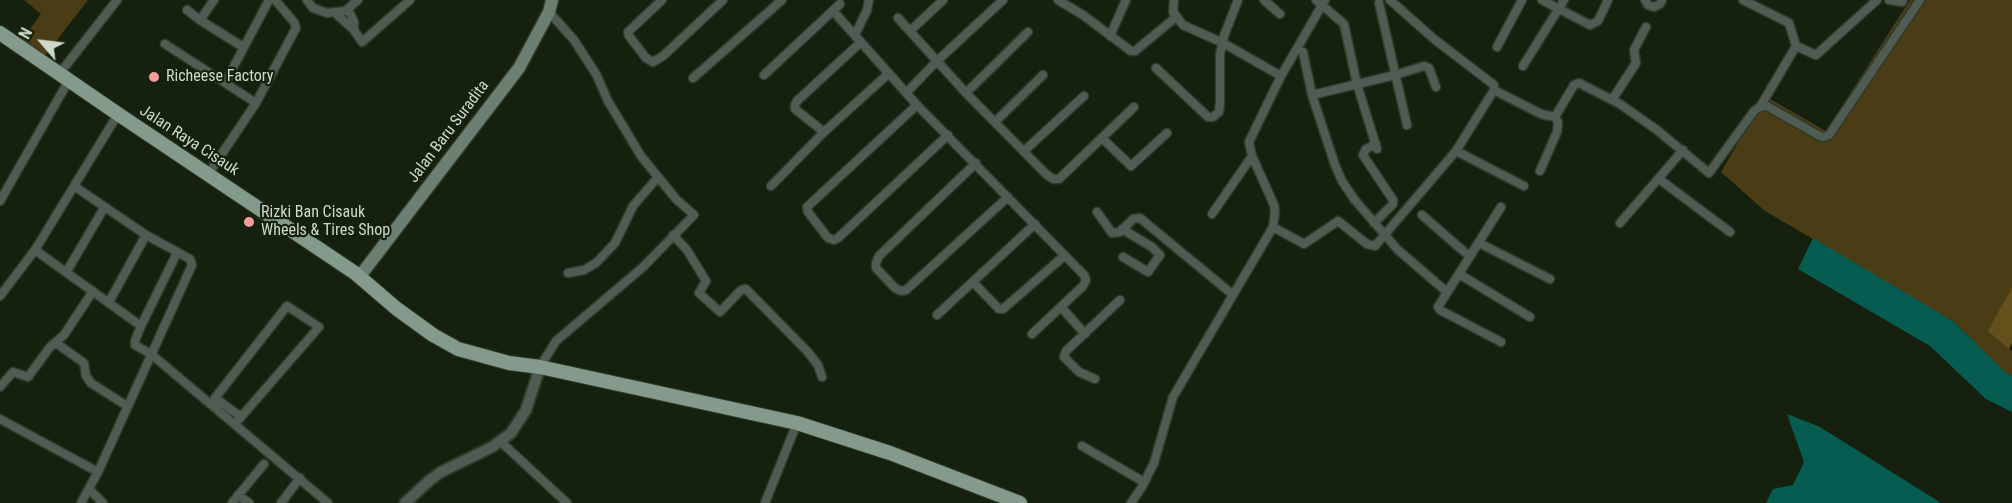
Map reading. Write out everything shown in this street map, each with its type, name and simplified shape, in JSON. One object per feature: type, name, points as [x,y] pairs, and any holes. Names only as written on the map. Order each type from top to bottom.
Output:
[{"type":"main road","name":"Jalan Baru Suradita","points":[[360,276],[519,68],[550,6]]},
{"type":"main road","name":"Jalan Raya Cisauk","points":[[0,33],[360,276],[397,309],[458,349],[509,363],[540,367],[797,423],[890,453],[1020,503]]},
{"type":"street","points":[[0,201],[64,77],[117,0]]},
{"type":"street","points":[[200,20],[214,0]]},
{"type":"street","points":[[225,83],[269,0]]},
{"type":"street","points":[[209,173],[256,103],[296,28],[294,22],[275,0]]},
{"type":"street","points":[[307,0],[316,10],[335,13],[348,9],[358,0]]},
{"type":"street","points":[[335,13],[354,30],[362,42],[410,0]]},
{"type":"street","points":[[662,0],[628,32],[646,58],[653,62],[663,56],[723,0]]},
{"type":"street","points":[[693,78],[782,0]]},
{"type":"street","points":[[855,35],[867,10],[869,0]]},
{"type":"street","points":[[910,31],[943,0]]},
{"type":"street","points":[[906,93],[1003,0]]},
{"type":"street","points":[[1058,0],[1083,15],[1127,49],[1135,51],[1176,17]]},
{"type":"street","points":[[1110,36],[1126,0]]},
{"type":"street","points":[[1174,0],[1173,12],[1183,25],[1222,43],[1281,76]]},
{"type":"street","points":[[1156,68],[1208,117],[1214,117],[1219,112],[1219,63],[1222,43],[1238,0]]},
{"type":"street","points":[[1264,0],[1280,14]]},
{"type":"street","points":[[1497,47],[1522,0]]},
{"type":"street","points":[[1542,0],[1590,25],[1594,25],[1608,0]]},
{"type":"street","points":[[1523,66],[1564,0]]},
{"type":"street","points":[[1645,0],[1654,8],[1662,0]]},
{"type":"street","points":[[1743,0],[1789,23],[1796,46],[1760,107]]},
{"type":"street","points":[[1796,46],[1816,55],[1877,0]]},
{"type":"street","points":[[1889,0],[1903,0]]},
{"type":"street","points":[[1555,117],[1576,83],[1579,83],[1612,100],[1683,150],[1709,173],[1754,111],[1760,107],[1767,106],[1823,137],[1829,135],[1920,0]]},
{"type":"street","points":[[1131,503],[1154,463],[1173,397],[1273,227],[1274,205],[1252,156],[1249,142],[1321,1],[1344,24],[1357,84],[1376,146],[1366,149],[1363,155],[1393,200],[1393,204],[1374,223]]},
{"type":"street","points":[[1273,227],[1304,244],[1338,221],[1371,246],[1375,246],[1456,151],[1494,90],[1494,85],[1434,39],[1393,1]]},
{"type":"street","points":[[1379,3],[1407,125]]},
{"type":"street","points":[[764,75],[840,4]]},
{"type":"street","points":[[405,503],[441,472],[501,442],[511,433],[526,410],[540,367],[556,341],[643,267],[694,215],[676,199],[641,156],[612,108],[596,74],[550,6]]},
{"type":"street","points":[[348,9],[354,22],[354,30]]},
{"type":"street","points":[[187,10],[243,47]]},
{"type":"street","points":[[834,12],[917,105],[1084,276],[1086,280],[1083,286],[1032,334]]},
{"type":"street","points":[[898,18],[966,93],[1050,177],[1059,178],[1134,107]]},
{"type":"street","points":[[1612,100],[1636,63],[1634,50],[1646,27]]},
{"type":"street","points":[[966,93],[1028,32]]},
{"type":"street","points":[[824,132],[795,110],[795,105],[861,42]]},
{"type":"street","points":[[165,44],[256,103]]},
{"type":"street","points":[[1303,52],[1312,95],[1342,181],[1374,223],[1405,258],[1447,292]]},
{"type":"street","points":[[1312,95],[1424,66],[1429,68],[1436,87]]},
{"type":"street","points":[[771,186],[824,132],[888,74]]},
{"type":"street","points":[[995,122],[1044,75]]},
{"type":"street","points":[[1494,90],[1541,114],[1555,117]]},
{"type":"street","points":[[1024,151],[1084,96]]},
{"type":"street","points":[[917,105],[807,207],[807,212],[828,238],[834,240],[837,238],[948,135]]},
{"type":"street","points":[[0,296],[35,250],[118,114]]},
{"type":"street","points":[[1540,171],[1559,127],[1555,117]]},
{"type":"street","points":[[1102,138],[1131,166],[1167,134]]},
{"type":"street","points":[[1620,223],[1683,150]]},
{"type":"street","points":[[1456,151],[1524,186]]},
{"type":"street","points":[[1212,214],[1252,156]]},
{"type":"street","points":[[976,163],[879,256],[876,268],[895,288],[901,291],[906,290],[1008,196]]},
{"type":"street","points":[[568,273],[584,270],[596,263],[615,243],[633,206],[658,177]]},
{"type":"street","points":[[1659,179],[1730,232]]},
{"type":"street","points":[[74,186],[146,235],[190,259],[192,265],[98,472],[81,503]]},
{"type":"street","points":[[1501,207],[1438,308],[1501,342]]},
{"type":"street","points":[[67,271],[104,208]]},
{"type":"street","points":[[1097,213],[1112,233],[1117,233],[1133,219],[1140,218],[1232,294]]},
{"type":"street","points":[[1422,215],[1469,256]]},
{"type":"street","points":[[937,315],[1035,224]]},
{"type":"street","points":[[1122,229],[1152,247],[1160,255],[1148,272],[1123,257]]},
{"type":"street","points":[[109,302],[146,235]]},
{"type":"street","points":[[673,235],[687,250],[706,280],[699,293],[720,312],[741,290],[746,289],[807,351],[818,365],[822,377]]},
{"type":"street","points":[[1479,243],[1550,279]]},
{"type":"street","points":[[35,250],[141,326]]},
{"type":"street","points":[[177,253],[141,326],[135,344],[238,421]]},
{"type":"street","points":[[973,282],[999,309],[1003,309],[1064,256]]},
{"type":"street","points":[[1458,274],[1530,317]]},
{"type":"street","points":[[0,387],[13,372],[28,376],[50,347],[64,335],[93,291]]},
{"type":"street","points":[[1095,379],[1079,372],[1064,357],[1066,351],[1120,300]]},
{"type":"street","points":[[238,421],[319,327],[287,306],[215,398],[238,421],[328,503]]},
{"type":"street","points":[[1061,307],[1085,334]]},
{"type":"street","points":[[56,343],[84,363],[86,376],[90,383],[127,406]]},
{"type":"street","points":[[0,419],[98,472]]},
{"type":"street","points":[[769,502],[797,423]]},
{"type":"street","points":[[501,442],[567,503]]},
{"type":"street","points":[[1082,446],[1144,483]]},
{"type":"street","points":[[231,503],[264,464]]},
{"type":"street","points":[[280,503],[300,478]]},
{"type":"street","points":[[88,489],[103,503]]},
{"type":"street","points":[[238,495],[249,503]]},
{"type":"shaded area","points":[[24,0],[88,0],[44,57],[22,40],[41,14]]},
{"type":"shaded area","points":[[1910,0],[2012,0],[2012,287],[1989,331],[2012,351],[2012,376],[2006,373],[1953,321],[1765,211],[1721,172],[1765,96],[1826,131]]},
{"type":"shaded area","points":[[2012,287],[2012,343],[2009,349],[1988,331]]},
{"type":"water","points":[[1813,238],[1953,321],[2006,373],[2012,376],[2012,412],[1986,399],[1930,346],[1798,269]]},
{"type":"water","points":[[1787,414],[1820,427],[1941,503],[1766,503],[1773,489],[1793,485],[1804,462]]},
{"type":"place","name":"Richeese Factory","points":[[154,77]]},
{"type":"place","name":"Rizki Ban Cisauk Wheels & Tires Shop","points":[[249,222]]}]
